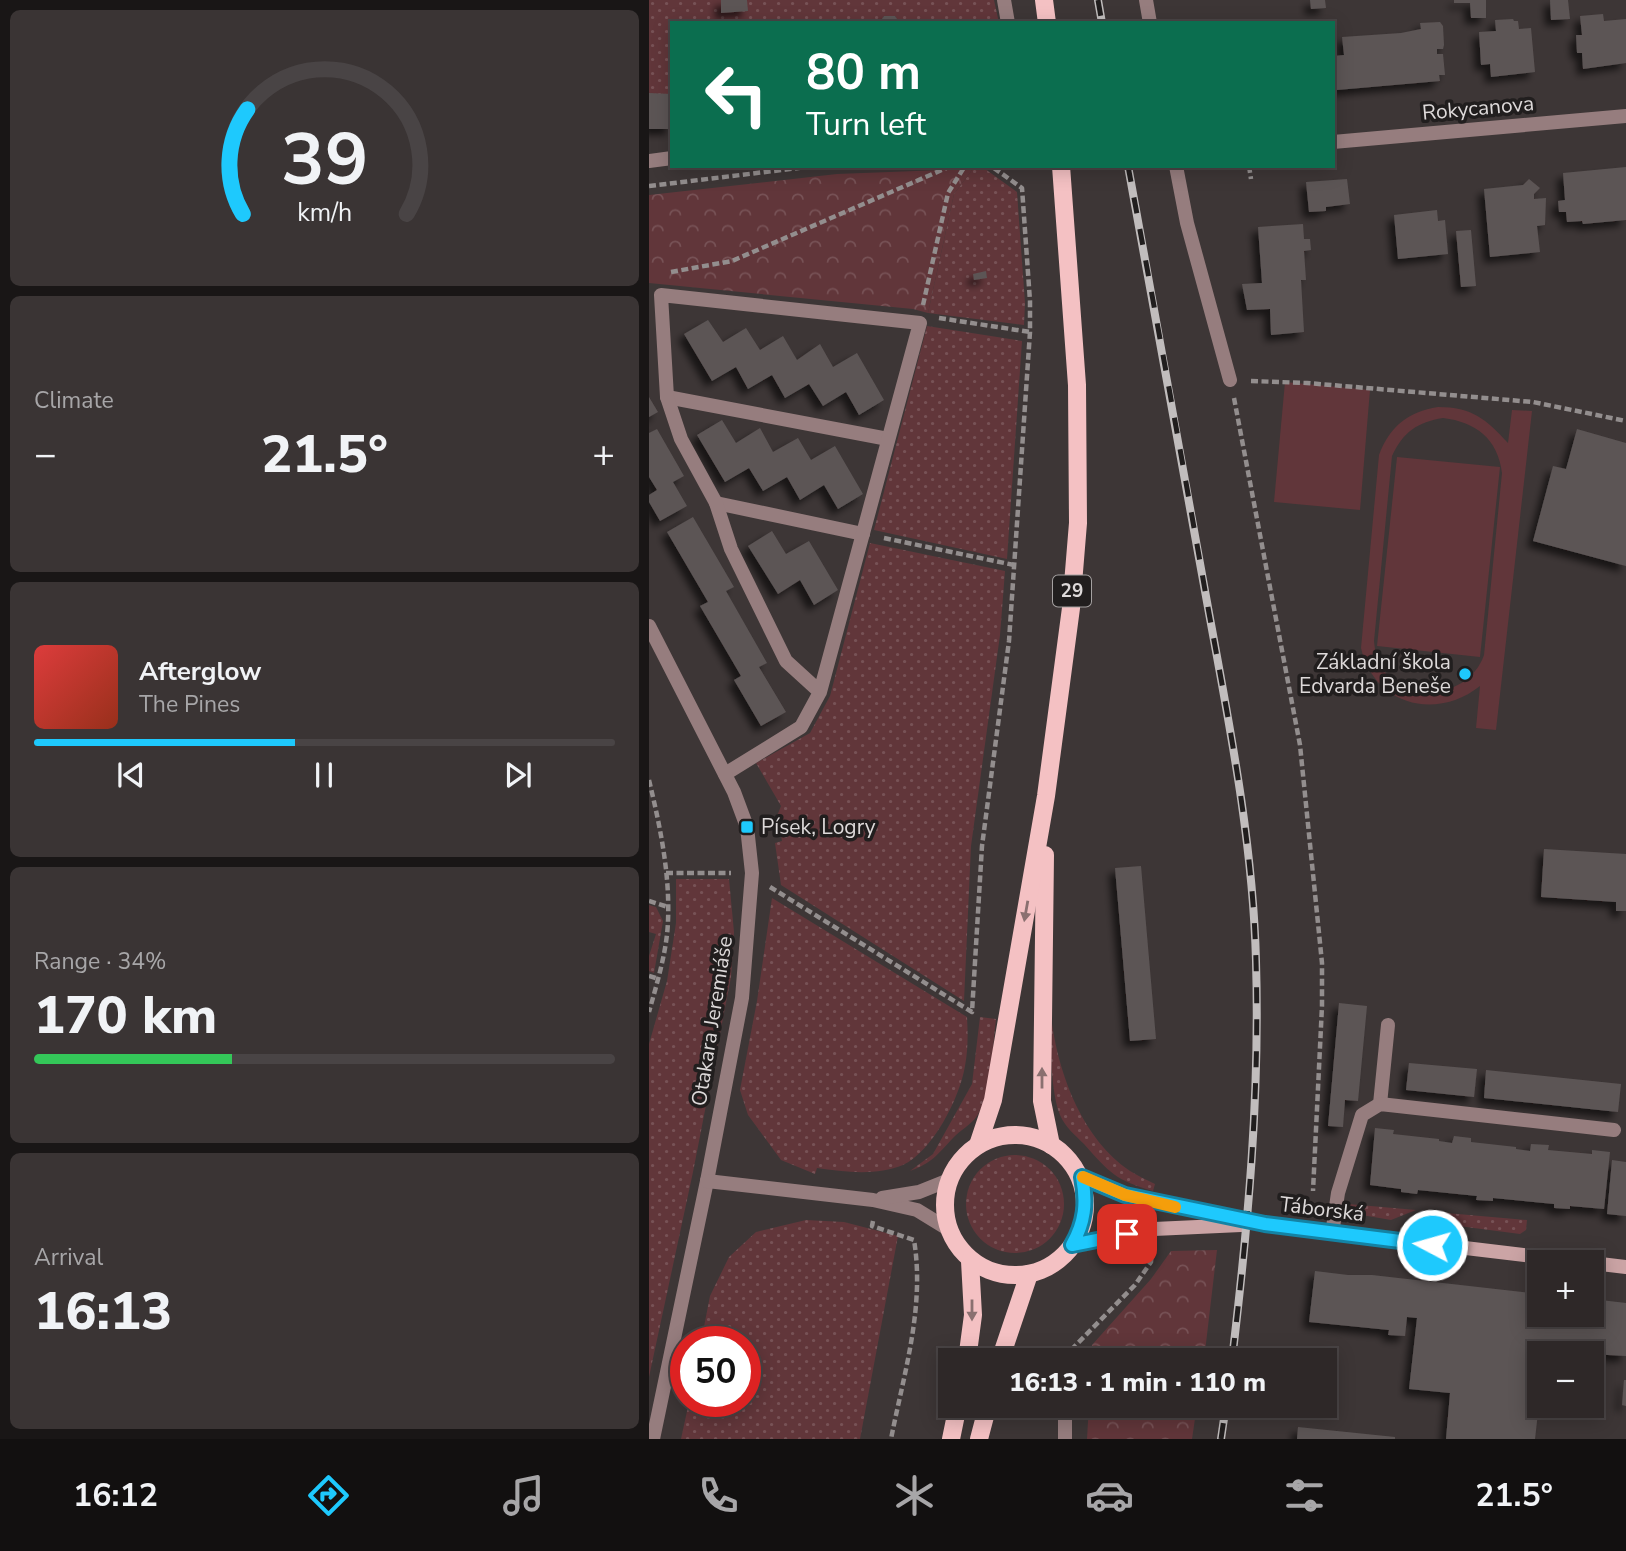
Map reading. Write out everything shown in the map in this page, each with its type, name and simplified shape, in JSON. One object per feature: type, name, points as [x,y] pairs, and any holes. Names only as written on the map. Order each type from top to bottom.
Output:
[{"type":"main road","points":[[1044,0],[1047,21]]},
{"type":"main road","name":"29","points":[[949,1180],[960,1161],[979,1145],[993,1100],[1046,796],[1071,608],[1078,523],[1077,385],[1061,168]]},
{"type":"main road","name":"29","points":[[1046,796],[1042,1101],[1051,1145]]},
{"type":"main road","points":[[949,1180],[944,1206],[948,1229],[970,1261],[986,1270],[1003,1275],[1029,1274],[1055,1263],[1072,1245],[1084,1217],[1087,1199],[1082,1177],[1068,1157],[1051,1145],[1028,1136],[1002,1136],[979,1145]]},
{"type":"main road","name":"Táborská","points":[[1082,1177],[1125,1195],[1265,1224],[1527,1256]]},
{"type":"main road","name":"Táborská","points":[[1072,1245],[1154,1229],[1265,1224]]},
{"type":"main road","points":[[969,1348],[973,1315],[970,1261]]},
{"type":"main road","points":[[1604,1264],[1626,1266]]},
{"type":"main road","points":[[1004,1348],[1029,1274]]},
{"type":"main road","points":[[951,1439],[955,1418]]},
{"type":"main road","points":[[979,1439],[985,1418]]},
{"type":"street","points":[[1004,0],[1008,21]]},
{"type":"street","points":[[1146,0],[1150,21]]},
{"type":"street","name":"Rokycanova","points":[[1335,142],[1626,116]]},
{"type":"street","points":[[649,161],[670,158]]},
{"type":"street","points":[[1176,168],[1187,223],[1230,380]]},
{"type":"street","points":[[725,774],[801,727],[821,692],[920,323],[661,295],[667,397],[681,439],[716,502],[731,549],[786,661],[821,692]]},
{"type":"street","points":[[667,397],[888,439]]},
{"type":"street","points":[[716,502],[863,534]]},
{"type":"street","name":"Otakara Jeremiáše","points":[[649,626],[725,774],[748,828],[752,873],[742,998],[653,1439]]},
{"type":"street","points":[[1380,1104],[1388,1025]]},
{"type":"street","points":[[1332,1234],[1338,1193],[1362,1115],[1380,1104],[1614,1130]]},
{"type":"street","points":[[873,1200],[919,1192],[949,1180]]},
{"type":"street","points":[[707,1181],[873,1200],[917,1210],[948,1229]]},
{"type":"street","points":[[1064,1418],[1065,1439]]},
{"type":"path","points":[[649,186],[798,168]]},
{"type":"path","points":[[661,274],[732,261],[946,168]]},
{"type":"path","points":[[920,323],[948,193],[964,168]]},
{"type":"path","points":[[752,873],[775,891],[972,1012],[982,846],[1009,641],[1030,301],[1022,188],[995,168]]},
{"type":"path","points":[[1249,168],[1251,179]]},
{"type":"path","points":[[1313,1191],[1323,1006],[1322,963],[1300,744],[1230,380],[1307,383],[1533,402],[1626,421]]},
{"type":"path","points":[[863,534],[1014,565]]},
{"type":"path","points":[[649,780],[665,853],[668,906],[668,923],[658,979],[649,1012]]},
{"type":"path","points":[[649,808],[656,810]]},
{"type":"path","points":[[666,873],[717,873]]},
{"type":"path","points":[[649,901],[668,906]]},
{"type":"path","points":[[649,976],[658,979]]},
{"type":"path","points":[[873,1200],[872,1226],[914,1240],[919,1268],[918,1304],[891,1439]]},
{"type":"path","points":[[1073,1348],[1135,1285],[1151,1262],[1154,1229]]},
{"type":"green space","points":[[649,0],[721,0],[721,12],[747,11],[747,0],[994,0],[999,21],[899,21],[895,16],[884,16],[880,21],[670,21],[670,94],[649,96]]},
{"type":"green space","points":[[974,168],[984,168],[1017,192],[1025,303],[1024,325],[928,313],[954,194]]},
{"type":"green space","points":[[974,168],[954,194],[928,313],[913,309],[649,283],[649,195],[837,174]]},
{"type":"green space","points":[[927,326],[1022,341],[1007,559],[874,530]]},
{"type":"green space","points":[[1285,382],[1370,390],[1360,510],[1274,502]]},
{"type":"green space","points":[[1438,407],[1469,412],[1493,427],[1508,443],[1512,410],[1532,411],[1496,730],[1476,728],[1480,686],[1463,697],[1445,703],[1409,702],[1379,683],[1368,667],[1361,648],[1379,455],[1389,436],[1401,422],[1427,409]],"holes":[[[1443,418],[1455,420],[1483,434],[1496,451],[1502,473],[1484,655],[1465,681],[1436,692],[1421,692],[1406,688],[1392,679],[1379,664],[1374,644],[1392,456],[1406,434],[1419,425]]]},
{"type":"green space","points":[[1397,457],[1500,467],[1480,657],[1377,646]]},
{"type":"green space","points":[[870,543],[1005,571],[1000,635],[971,846],[964,1001],[781,885],[775,843],[782,841],[777,816],[781,806],[756,763],[810,733],[830,696]]},
{"type":"green space","points":[[676,879],[729,879],[734,932],[731,977],[649,1377],[649,1044],[667,981],[676,923]]},
{"type":"green space","points":[[772,898],[967,1017],[965,1066],[951,1107],[925,1148],[903,1165],[871,1172],[817,1168],[815,1174],[781,1160],[748,1115],[740,1090],[757,1001]]},
{"type":"green space","points":[[649,905],[656,907],[663,921],[654,973],[649,971],[649,956],[656,934],[649,932]]},
{"type":"green space","points":[[980,1017],[996,1019],[991,1070],[982,1107],[975,1119],[934,1158],[910,1171],[933,1154],[972,1084]]},
{"type":"green space","points":[[1052,1024],[1068,1086],[1087,1125],[1113,1158],[1130,1171],[1155,1184],[1153,1191],[1114,1174],[1062,1119],[1053,1082]]},
{"type":"green space","points":[[1015,1155],[1034,1159],[1049,1170],[1060,1185],[1064,1204],[1060,1223],[1049,1238],[1034,1249],[1015,1253],[996,1249],[981,1238],[970,1223],[966,1204],[970,1185],[981,1170],[996,1159]]},
{"type":"green space","points":[[1348,1204],[1416,1210],[1391,1220],[1356,1214],[1349,1209]]},
{"type":"green space","points":[[1435,1212],[1527,1220],[1526,1230],[1520,1234],[1451,1225]]},
{"type":"green space","points":[[806,1220],[844,1222],[898,1236],[860,1439],[681,1439],[686,1417],[761,1417],[761,1326],[704,1326],[710,1296],[729,1257],[756,1232]]},
{"type":"green space","points":[[1217,1250],[1205,1348],[1092,1348],[1151,1279],[1171,1251]]},
{"type":"green space","points":[[1088,1418],[1195,1418],[1192,1439],[1087,1439]]},
{"type":"building","points":[[721,0],[747,0],[748,11],[721,13]]},
{"type":"building","points":[[1310,0],[1325,0],[1326,8],[1311,9]]},
{"type":"building","points":[[1454,0],[1486,0],[1486,18],[1471,18],[1470,3],[1454,3]]},
{"type":"building","points":[[1550,0],[1568,0],[1570,19],[1551,20]]},
{"type":"building","points":[[1603,14],[1604,21],[1626,19],[1626,63],[1583,69],[1582,53],[1577,53],[1576,35],[1582,35],[1580,16]]},
{"type":"building","points":[[884,16],[895,16],[899,21],[880,21]]},
{"type":"building","points":[[1495,20],[1518,21],[1519,29],[1531,28],[1535,72],[1491,77],[1490,64],[1481,65],[1479,32],[1496,31]]},
{"type":"building","points":[[1440,22],[1443,26],[1443,49],[1437,49],[1437,54],[1443,54],[1445,75],[1439,75],[1440,81],[1337,90],[1335,56],[1344,55],[1342,37],[1401,33],[1421,29],[1420,23]]},
{"type":"building","points":[[649,93],[670,94],[670,129],[649,129]]},
{"type":"building","points":[[1626,167],[1626,220],[1583,224],[1582,221],[1567,222],[1566,212],[1559,212],[1558,201],[1565,200],[1563,173]]},
{"type":"building","points":[[1347,179],[1350,204],[1326,207],[1326,211],[1309,212],[1306,182]]},
{"type":"building","points":[[1529,179],[1540,188],[1534,194],[1534,199],[1546,198],[1545,225],[1537,226],[1540,252],[1490,257],[1484,189],[1523,185]]},
{"type":"building","points":[[1437,210],[1438,221],[1445,220],[1448,254],[1398,259],[1394,215]]},
{"type":"building","points":[[1303,224],[1304,239],[1310,239],[1311,250],[1304,251],[1306,280],[1301,280],[1304,332],[1271,335],[1270,309],[1247,310],[1242,284],[1262,283],[1258,227]]},
{"type":"building","points":[[1471,230],[1476,286],[1461,287],[1456,231]]},
{"type":"building","points":[[986,271],[987,278],[974,280],[973,274]]},
{"type":"building","points":[[708,320],[723,342],[746,328],[760,350],[783,336],[797,360],[820,344],[833,367],[857,353],[884,400],[859,415],[846,392],[823,406],[809,384],[785,398],[772,375],[748,389],[736,367],[712,381],[684,334]]},
{"type":"building","points":[[649,397],[658,412],[649,417]]},
{"type":"building","points":[[722,420],[736,443],[760,428],[773,452],[798,438],[811,460],[835,446],[863,494],[838,509],[824,485],[800,500],[787,477],[763,491],[749,468],[725,482],[697,435]]},
{"type":"building","points":[[657,429],[684,476],[673,482],[687,506],[660,521],[649,502],[649,495],[657,490],[649,477],[649,433]]},
{"type":"building","points":[[1577,429],[1626,443],[1626,566],[1533,541],[1553,466],[1566,469]]},
{"type":"building","points":[[693,517],[734,587],[726,591],[767,663],[759,667],[786,712],[761,726],[734,680],[741,676],[700,606],[708,602],[667,532]]},
{"type":"building","points":[[772,531],[786,554],[809,541],[838,590],[814,605],[800,580],[778,594],[748,546]]},
{"type":"building","points":[[1544,849],[1626,854],[1626,911],[1616,911],[1616,902],[1541,897]]},
{"type":"building","points":[[1141,866],[1156,1039],[1130,1041],[1115,868]]},
{"type":"building","points":[[1339,1003],[1367,1006],[1358,1101],[1345,1100],[1343,1127],[1328,1126]]},
{"type":"building","points":[[1409,1063],[1477,1069],[1474,1097],[1406,1090]]},
{"type":"building","points":[[1486,1070],[1621,1084],[1618,1112],[1484,1098]]},
{"type":"building","points":[[1375,1128],[1394,1130],[1393,1134],[1452,1143],[1454,1136],[1471,1138],[1471,1142],[1530,1151],[1531,1144],[1549,1145],[1548,1150],[1592,1154],[1592,1150],[1610,1152],[1604,1209],[1570,1206],[1570,1209],[1554,1208],[1554,1204],[1493,1198],[1493,1201],[1476,1200],[1477,1196],[1418,1190],[1417,1194],[1370,1185]]},
{"type":"building","points":[[1612,1160],[1626,1162],[1626,1216],[1607,1214]]},
{"type":"building","points":[[1315,1271],[1372,1275],[1527,1293],[1527,1327],[1604,1327],[1604,1300],[1626,1303],[1626,1356],[1604,1355],[1604,1341],[1527,1341],[1527,1418],[1537,1418],[1535,1439],[1446,1439],[1450,1393],[1409,1389],[1417,1318],[1407,1317],[1405,1336],[1388,1335],[1389,1330],[1309,1322]]},
{"type":"building","points":[[1626,1380],[1626,1406],[1622,1405]]},
{"type":"building","points":[[1298,1427],[1395,1437],[1395,1439],[1297,1439]]},
{"type":"railway","points":[[1098,0],[1102,21]]},
{"type":"railway","points":[[1128,168],[1232,743],[1254,917],[1257,1012],[1254,1111],[1248,1210],[1233,1348]]},
{"type":"railway","points":[[1221,1439],[1224,1418]]},
{"type":"slow traffic","points":[[1083,1177],[1125,1195],[1175,1207]]},
{"type":"place","name":"Základní škola Edvarda Beneše","points":[[1465,674]]},
{"type":"place","name":"Písek, Logry","points":[[747,827]]},
{"type":"route","points":[[1127,1234],[1072,1245],[1080,1230],[1087,1199],[1082,1177],[1125,1195],[1265,1224],[1432,1245]]}]
